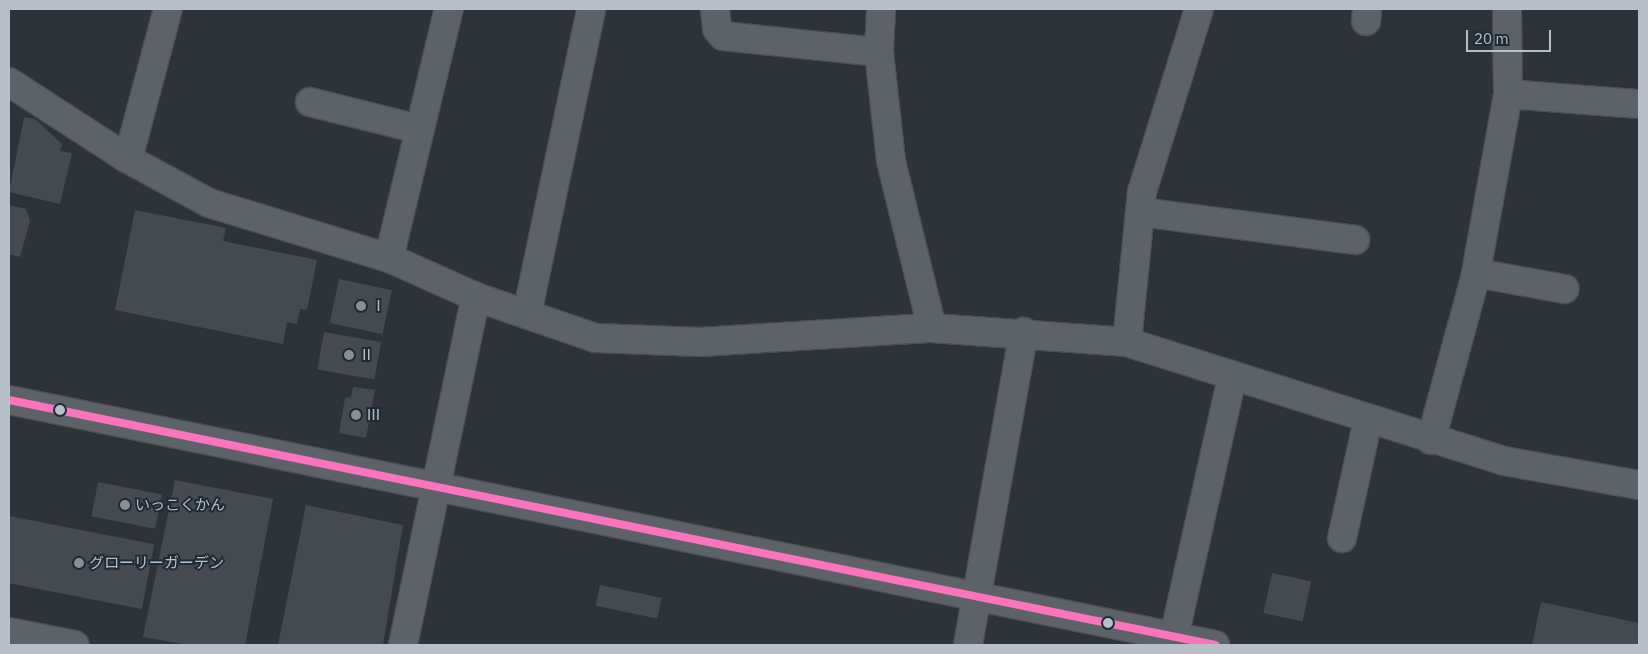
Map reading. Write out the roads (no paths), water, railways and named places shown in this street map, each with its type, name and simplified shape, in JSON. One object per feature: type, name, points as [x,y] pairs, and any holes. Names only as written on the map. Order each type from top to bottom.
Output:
[{"type":"street","points":[[128,159],[168,9]]},
{"type":"street","points":[[527,314],[591,9]]},
{"type":"street","points":[[715,9],[717,29],[723,36],[879,52]]},
{"type":"street","points":[[881,9],[879,52],[892,161],[932,328]]},
{"type":"street","points":[[1127,342],[1140,212],[1165,108],[1199,9]]},
{"type":"street","points":[[1430,440],[1476,273],[1508,94],[1507,9]]},
{"type":"street","points":[[389,258],[444,10]]},
{"type":"street","points":[[9,82],[128,159],[209,203],[389,258],[476,297],[596,338],[642,343],[932,328],[1024,332],[1127,342],[1232,378],[1430,440],[1540,470],[1639,485]]},
{"type":"street","points":[[1508,94],[1639,104]]},
{"type":"street","points":[[310,102],[418,129]]},
{"type":"street","points":[[1140,212],[1355,240]]},
{"type":"street","points":[[1476,273],[1565,289]]},
{"type":"street","points":[[403,645],[476,297]]},
{"type":"street","points":[[968,645],[1024,332]]},
{"type":"street","points":[[1174,637],[1232,378]]},
{"type":"street","points":[[9,400],[436,485],[1215,645]]},
{"type":"street","points":[[1342,538],[1368,420]]},
{"type":"street","points":[[9,632],[75,645]]},
{"type":"place","name":"Ⅰ","points":[[361,306]]},
{"type":"place","name":"Ⅱ","points":[[349,355]]},
{"type":"place","name":"Ⅲ","points":[[356,415]]},
{"type":"place","name":"いっこくかん","points":[[125,505]]},
{"type":"place","name":"グローリーガーデン","points":[[79,563]]}]
